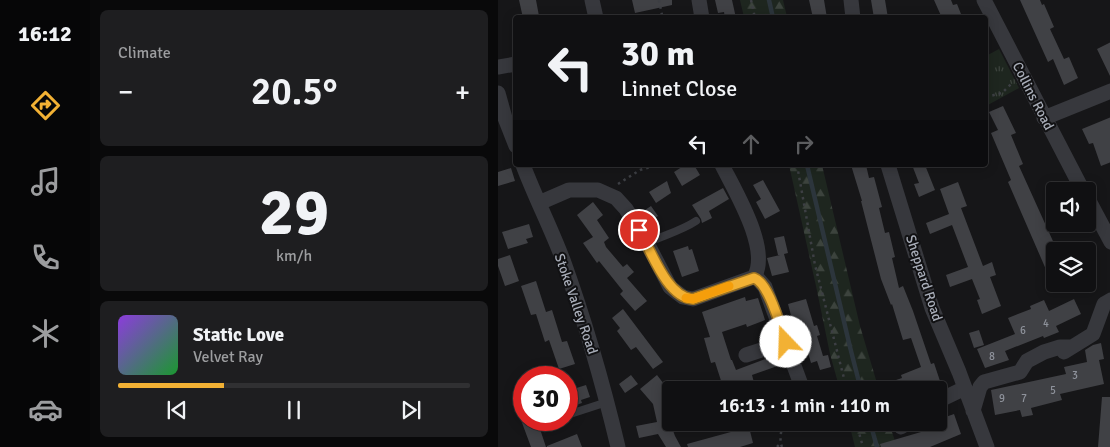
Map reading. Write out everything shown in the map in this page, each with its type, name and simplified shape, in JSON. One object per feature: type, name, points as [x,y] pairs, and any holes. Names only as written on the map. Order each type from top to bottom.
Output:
[{"type":"street","points":[[592,0],[595,15]]},
{"type":"street","points":[[699,0],[702,15]]},
{"type":"street","points":[[851,0],[853,15]]},
{"type":"street","name":"Collins Road","points":[[984,0],[1078,182]]},
{"type":"street","points":[[498,67],[513,64]]},
{"type":"street","points":[[1044,118],[1110,91]]},
{"type":"street","points":[[498,93],[513,137]]},
{"type":"street","name":"Stoke Valley Road","points":[[524,167],[573,291],[608,402],[618,447]]},
{"type":"street","points":[[723,167],[740,200],[757,245],[759,264],[754,278]]},
{"type":"street","name":"Sheppard Road","points":[[889,167],[932,308],[959,372],[987,447]]},
{"type":"street","points":[[539,203],[569,190],[586,189],[604,192],[616,198],[626,209],[647,242],[670,287],[689,299],[754,278],[758,279],[765,287],[799,381]]},
{"type":"street","points":[[1096,215],[1110,242]]},
{"type":"street","points":[[973,411],[980,387],[984,382],[1020,372],[1056,358],[1093,334],[1104,304],[1110,300]]},
{"type":"street","points":[[746,355],[786,342]]},
{"type":"street","points":[[959,372],[984,382]]},
{"type":"street","points":[[947,397],[965,388]]},
{"type":"lane","points":[[647,242],[672,232],[684,230],[696,221]]},
{"type":"lane","points":[[578,412],[608,402]]},
{"type":"path","points":[[659,0],[662,15]]},
{"type":"path","points":[[751,0],[754,15]]},
{"type":"path","points":[[988,96],[1002,93],[1021,71]]},
{"type":"path","points":[[625,180],[640,170],[650,167]]},
{"type":"path","points":[[797,167],[815,265],[844,381]]},
{"type":"path","points":[[781,431],[782,447]]},
{"type":"path","points":[[859,431],[863,447]]},
{"type":"path","points":[[777,447],[781,443]]},
{"type":"green space","points":[[740,0],[783,0],[787,15],[744,15]]},
{"type":"green space","points":[[999,49],[1019,88],[988,105],[988,55]]},
{"type":"green space","points":[[789,167],[822,167],[860,326],[876,381],[838,381]]},
{"type":"green space","points":[[851,431],[892,431],[897,447],[855,447]]},
{"type":"building","points":[[519,0],[536,0],[539,15],[522,15]]},
{"type":"building","points":[[632,0],[672,0],[672,5],[635,13]]},
{"type":"building","points":[[715,0],[732,0],[735,15],[724,15],[724,12],[718,13]]},
{"type":"building","points":[[809,0],[824,0],[826,15],[812,15]]},
{"type":"building","points":[[871,0],[885,0],[888,15],[874,15]]},
{"type":"building","points":[[934,0],[951,0],[953,5],[957,4],[961,14],[959,15],[941,15]]},
{"type":"building","points":[[1020,0],[1040,0],[1042,5],[1044,4],[1054,27],[1050,29],[1064,59],[1069,57],[1078,78],[1064,85],[1053,59],[1048,62]]},
{"type":"building","points":[[1111,42],[1111,78],[1097,49]]},
{"type":"building","points":[[1003,106],[1016,133],[1011,135],[1023,164],[1019,166],[1046,226],[1046,232],[1049,232],[1053,242],[1046,242],[1046,270],[1008,182],[1011,180],[991,133],[998,130],[989,112]]},
{"type":"building","points":[[1111,117],[1111,162],[1101,166],[1093,143],[1089,144],[1082,129]]},
{"type":"building","points":[[682,167],[695,167],[700,175],[682,186],[674,172]]},
{"type":"building","points":[[852,167],[866,167],[869,178],[874,177],[882,207],[879,208],[885,233],[889,232],[895,257],[892,258],[899,288],[903,286],[931,364],[934,363],[940,381],[893,381],[902,378],[901,375],[921,367],[911,338],[903,340],[892,304],[881,279]]},
{"type":"building","points":[[913,167],[926,167],[935,190],[919,197],[914,184],[919,183]]},
{"type":"building","points":[[511,168],[515,181],[498,186],[498,172]]},
{"type":"building","points":[[763,180],[780,211],[765,219],[756,202],[761,199],[753,185]]},
{"type":"building","points":[[667,181],[671,193],[656,203],[649,192]]},
{"type":"building","points":[[958,182],[967,206],[961,208],[983,266],[992,262],[996,275],[990,277],[1001,306],[982,314],[977,300],[980,299],[972,279],[950,287],[946,275],[968,267],[952,225],[930,234],[926,223],[949,214],[940,189]]},
{"type":"building","points":[[723,188],[729,199],[709,211],[712,218],[702,223],[692,205]]},
{"type":"building","points":[[593,202],[603,215],[597,220],[609,238],[604,242],[606,247],[623,267],[627,264],[634,272],[627,278],[647,301],[635,311],[620,294],[623,291],[599,261],[597,263],[583,243],[593,237],[577,215]]},
{"type":"building","points":[[651,206],[658,216],[649,222],[642,212]]},
{"type":"building","points":[[529,224],[533,237],[526,239],[528,243],[508,249],[502,232]]},
{"type":"building","points":[[784,236],[788,253],[784,254],[789,272],[772,276],[767,258],[780,255],[778,255],[774,238]]},
{"type":"building","points":[[688,246],[689,250],[692,249],[699,271],[682,277],[673,251]]},
{"type":"building","points":[[510,255],[519,281],[505,286],[498,266],[498,259]]},
{"type":"building","points":[[536,281],[546,312],[552,310],[562,342],[567,341],[575,364],[558,366],[549,340],[545,342],[536,314],[531,315],[521,286]]},
{"type":"building","points":[[745,297],[746,301],[758,298],[765,320],[747,327],[746,324],[722,332],[731,360],[736,370],[779,354],[783,364],[752,375],[754,381],[721,381],[715,362],[711,363],[704,338],[710,337],[702,312]]},
{"type":"building","points":[[806,299],[814,326],[817,325],[820,335],[817,336],[823,356],[828,355],[831,367],[820,370],[817,361],[811,363],[801,329],[795,331],[788,304]]},
{"type":"building","points":[[1074,299],[1081,314],[1056,326],[1059,332],[1044,338],[1043,336],[1005,351],[1009,360],[985,368],[977,349],[1015,334],[1008,318],[1031,309],[1030,306],[1044,300],[1049,311]]},
{"type":"building","points":[[623,309],[663,362],[653,369],[636,347],[631,350],[617,331],[620,328],[612,318]]},
{"type":"building","points":[[979,330],[984,345],[974,348],[969,333]]},
{"type":"building","points":[[1101,343],[1104,359],[1099,360],[1104,384],[1060,394],[1062,400],[1031,408],[1033,415],[1022,417],[1020,410],[995,415],[991,390],[1066,374],[1064,367],[1087,362],[1085,350]]},
{"type":"building","points":[[631,375],[638,384],[625,393],[619,384]]},
{"type":"building","points":[[657,375],[662,382],[662,431],[673,431],[681,447],[666,447],[658,434],[639,438],[636,426],[657,422],[653,404],[640,389]]},
{"type":"building","points":[[586,385],[590,397],[581,400],[582,403],[578,404],[578,388]]},
{"type":"building","points":[[1102,397],[1111,397],[1110,447],[1098,447]]},
{"type":"building","points":[[954,414],[961,434],[930,447],[881,447],[880,444],[921,431],[947,431],[947,416]]},
{"type":"building","points":[[525,431],[541,431],[546,447],[531,447]]},
{"type":"building","points":[[734,431],[750,431],[753,443],[740,447],[688,447],[687,444]]},
{"type":"building","points":[[577,434],[582,447],[547,447],[547,446]]},
{"type":"waterway","points":[[769,0],[772,15]]},
{"type":"waterway","points":[[807,167],[859,381]]},
{"type":"waterway","points":[[873,431],[877,447]]},
{"type":"slow traffic","points":[[686,298],[693,299],[729,286]]},
{"type":"route","points":[[639,230],[670,287],[684,297],[693,299],[754,278],[758,279],[765,287],[786,342]]}]
